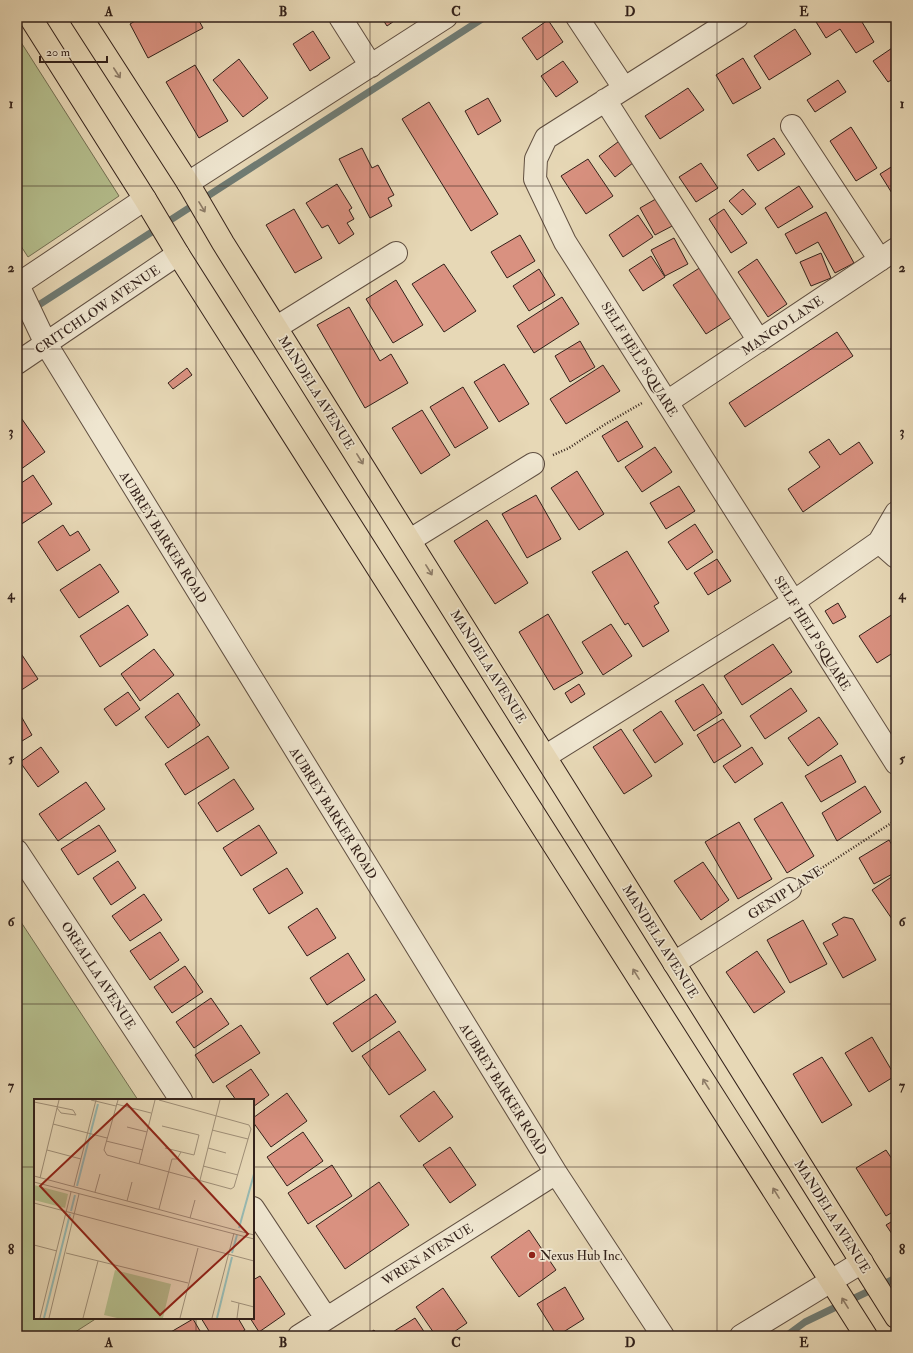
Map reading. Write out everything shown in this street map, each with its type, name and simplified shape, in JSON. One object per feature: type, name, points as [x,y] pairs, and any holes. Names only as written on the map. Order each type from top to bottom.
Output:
[{"type":"main road","points":[[30,17],[178,254],[866,1336]]},
{"type":"main road","name":"MANDELA AVENUE","points":[[81,17],[188,183],[277,328],[896,1317]]},
{"type":"street","points":[[340,17],[371,66]]},
{"type":"street","points":[[188,183],[446,17]]},
{"type":"street","points":[[578,17],[624,88]]},
{"type":"street","name":"SELF HELP SQUARE","points":[[737,17],[546,138],[536,159],[535,179],[565,242],[896,763]]},
{"type":"street","points":[[605,100],[759,341]]},
{"type":"street","points":[[792,126],[888,254]]},
{"type":"street","points":[[18,286],[145,199]]},
{"type":"street","points":[[277,328],[396,253]]},
{"type":"street","name":"CRITCHLOW AVENUE","points":[[17,363],[43,339],[178,254]]},
{"type":"street","name":"MANGO LANE","points":[[664,397],[759,341],[888,254]]},
{"type":"street","name":"AUBREY BARKER ROAD","points":[[18,286],[43,339],[556,1173],[663,1336]]},
{"type":"street","points":[[410,540],[533,464]]},
{"type":"street","points":[[546,756],[793,602],[880,542],[896,514]]},
{"type":"street","points":[[880,542],[896,557]]},
{"type":"street","name":"OREALLA AVENUE","points":[[17,851],[181,1099]]},
{"type":"street","name":"GENIP LANE","points":[[674,963],[790,889]]},
{"type":"street","name":"WREN AVENUE","points":[[299,1336],[556,1173]]},
{"type":"street","points":[[254,1210],[326,1318]]},
{"type":"street","points":[[740,1336],[862,1262]]},
{"type":"path","points":[[533,464],[569,448],[604,425],[664,397]]},
{"type":"path","name":"GENIP LANE","points":[[790,889],[896,820]]},
{"type":"green space","points":[[17,36],[119,196],[28,257],[17,240]]},
{"type":"green space","points":[[17,916],[137,1099],[34,1099],[34,1319],[95,1319],[69,1336],[17,1336]]},
{"type":"building","points":[[142,17],[197,17],[203,28],[148,58],[130,24]]},
{"type":"building","points":[[381,17],[400,17],[387,26]]},
{"type":"building","points":[[813,17],[859,17],[874,42],[856,53],[840,29],[826,38]]},
{"type":"building","points":[[548,20],[563,42],[537,60],[522,38]]},
{"type":"building","points":[[795,29],[811,54],[769,80],[754,56]]},
{"type":"building","points":[[313,31],[330,58],[310,71],[293,44]]},
{"type":"building","points":[[895,46],[896,77],[888,82],[873,61]]},
{"type":"building","points":[[743,58],[761,88],[733,104],[716,75]]},
{"type":"building","points":[[239,59],[268,98],[243,117],[213,80]]},
{"type":"building","points":[[563,61],[578,82],[556,97],[541,76]]},
{"type":"building","points":[[195,65],[228,121],[199,138],[166,82]]},
{"type":"building","points":[[838,80],[846,92],[815,112],[807,100]]},
{"type":"building","points":[[688,88],[704,110],[660,139],[645,116]]},
{"type":"building","points":[[488,98],[501,121],[478,135],[465,111]]},
{"type":"building","points":[[429,102],[498,214],[471,231],[402,119]]},
{"type":"building","points":[[851,127],[877,168],[856,181],[830,141]]},
{"type":"building","points":[[774,138],[785,154],[758,171],[747,155]]},
{"type":"building","points":[[622,139],[638,159],[615,177],[599,156]]},
{"type":"building","points":[[362,148],[372,168],[378,165],[394,195],[388,198],[392,206],[370,218],[339,159]]},
{"type":"building","points":[[588,159],[613,196],[586,214],[561,176]]},
{"type":"building","points":[[701,163],[718,188],[696,202],[679,177]]},
{"type":"building","points":[[896,164],[896,197],[895,198],[880,174]]},
{"type":"building","points":[[337,184],[352,208],[349,210],[354,219],[347,223],[354,234],[339,244],[328,225],[322,228],[306,203]]},
{"type":"building","points":[[799,186],[813,207],[778,228],[765,208]]},
{"type":"building","points":[[743,189],[756,204],[742,215],[729,201]]},
{"type":"building","points":[[661,196],[676,224],[655,235],[640,208]]},
{"type":"building","points":[[294,209],[322,258],[295,273],[266,225]]},
{"type":"building","points":[[724,209],[747,243],[731,253],[709,219]]},
{"type":"building","points":[[826,212],[854,263],[835,273],[818,242],[796,254],[785,234]]},
{"type":"building","points":[[638,215],[653,237],[623,257],[609,235]]},
{"type":"building","points":[[520,235],[535,261],[507,278],[491,252]]},
{"type":"building","points":[[674,238],[688,264],[665,276],[651,250]]},
{"type":"building","points":[[821,253],[831,278],[811,286],[800,262]]},
{"type":"building","points":[[651,256],[665,277],[643,291],[629,270]]},
{"type":"building","points":[[757,259],[787,304],[768,317],[738,272]]},
{"type":"building","points":[[444,264],[476,311],[444,332],[412,284]]},
{"type":"building","points":[[701,267],[734,316],[706,334],[673,285]]},
{"type":"building","points":[[539,269],[555,295],[529,311],[513,286]]},
{"type":"building","points":[[396,280],[423,325],[393,343],[366,299]]},
{"type":"building","points":[[562,297],[579,324],[534,353],[517,326]]},
{"type":"building","points":[[349,307],[380,361],[391,354],[408,383],[365,408],[317,325]]},
{"type":"building","points":[[837,332],[853,356],[745,427],[729,403]]},
{"type":"building","points":[[580,341],[595,367],[570,382],[555,356]]},
{"type":"building","points":[[504,364],[529,404],[499,422],[474,382]]},
{"type":"building","points":[[603,365],[620,391],[566,424],[550,399]]},
{"type":"building","points":[[187,368],[192,375],[173,389],[168,383]]},
{"type":"building","points":[[463,387],[488,428],[455,448],[430,407]]},
{"type":"building","points":[[422,410],[450,455],[421,474],[392,428]]},
{"type":"building","points":[[17,412],[45,452],[17,472]]},
{"type":"building","points":[[627,421],[643,447],[618,462],[602,436]]},
{"type":"building","points":[[829,439],[840,455],[859,442],[873,463],[803,512],[788,489],[820,467],[809,452]]},
{"type":"building","points":[[655,447],[672,472],[642,492],[625,467]]},
{"type":"building","points":[[577,471],[604,514],[579,530],[551,488]]},
{"type":"building","points":[[33,475],[52,504],[17,527],[17,486]]},
{"type":"building","points":[[679,486],[695,511],[666,529],[650,503]]},
{"type":"building","points":[[536,495],[561,539],[527,558],[502,514]]},
{"type":"building","points":[[487,520],[528,583],[495,604],[454,541]]},
{"type":"building","points":[[695,524],[713,552],[687,570],[668,542]]},
{"type":"building","points":[[63,525],[70,536],[78,531],[90,550],[57,571],[38,542]]},
{"type":"building","points":[[627,551],[659,603],[654,606],[669,631],[643,647],[628,623],[625,625],[592,572]]},
{"type":"building","points":[[717,559],[731,581],[708,595],[694,573]]},
{"type":"building","points":[[100,564],[119,592],[79,618],[60,590]]},
{"type":"building","points":[[838,603],[846,617],[833,624],[825,611]]},
{"type":"building","points":[[128,605],[148,635],[100,667],[80,636]]},
{"type":"building","points":[[896,612],[896,651],[877,663],[859,636]]},
{"type":"building","points":[[548,614],[583,673],[554,690],[519,632]]},
{"type":"building","points":[[611,624],[632,656],[603,675],[582,642]]},
{"type":"building","points":[[773,644],[792,672],[742,705],[724,676]]},
{"type":"building","points":[[18,649],[38,679],[17,693],[17,650]]},
{"type":"building","points":[[154,649],[174,675],[140,701],[121,674]]},
{"type":"building","points":[[579,684],[585,694],[571,703],[565,693]]},
{"type":"building","points":[[703,684],[722,713],[694,731],[675,701]]},
{"type":"building","points":[[791,688],[807,711],[765,739],[750,716]]},
{"type":"building","points":[[128,692],[140,709],[116,726],[104,709]]},
{"type":"building","points":[[178,693],[200,725],[168,748],[145,717]]},
{"type":"building","points":[[18,711],[32,735],[17,744],[17,712]]},
{"type":"building","points":[[661,711],[683,744],[655,763],[633,730]]},
{"type":"building","points":[[819,717],[838,744],[808,766],[788,738]]},
{"type":"building","points":[[723,719],[741,746],[714,763],[697,735]]},
{"type":"building","points":[[621,729],[652,776],[624,794],[593,747]]},
{"type":"building","points":[[208,736],[229,768],[185,795],[165,764]]},
{"type":"building","points":[[41,747],[59,772],[38,787],[20,762]]},
{"type":"building","points":[[752,747],[763,764],[735,783],[723,766]]},
{"type":"building","points":[[841,755],[856,782],[821,802],[805,776]]},
{"type":"building","points":[[234,779],[254,809],[217,832],[198,803]]},
{"type":"building","points":[[86,782],[105,809],[58,841],[39,814]]},
{"type":"building","points":[[865,786],[881,812],[837,841],[822,813]]},
{"type":"building","points":[[782,802],[814,856],[787,873],[754,819]]},
{"type":"building","points":[[739,822],[772,879],[738,899],[705,842]]},
{"type":"building","points":[[99,825],[116,851],[78,875],[61,849]]},
{"type":"building","points":[[259,825],[277,853],[241,876],[223,848]]},
{"type":"building","points":[[889,840],[896,852],[896,872],[874,884],[859,858]]},
{"type":"building","points":[[118,861],[136,888],[111,905],[93,878]]},
{"type":"building","points":[[703,862],[729,900],[701,920],[674,881]]},
{"type":"building","points":[[287,868],[303,893],[269,914],[253,889]]},
{"type":"building","points":[[896,874],[896,916],[892,919],[872,890]]},
{"type":"building","points":[[144,894],[162,920],[130,941],[112,916]]},
{"type":"building","points":[[317,908],[336,938],[307,956],[288,927]]},
{"type":"building","points":[[844,917],[853,919],[876,960],[843,978],[823,943],[838,935],[832,924]]},
{"type":"building","points":[[803,920],[827,964],[790,983],[767,940]]},
{"type":"building","points":[[160,932],[179,960],[150,980],[130,951]]},
{"type":"building","points":[[757,951],[785,992],[754,1013],[726,972]]},
{"type":"building","points":[[348,953],[365,980],[327,1005],[310,978]]},
{"type":"building","points":[[185,966],[203,992],[172,1013],[154,987]]},
{"type":"building","points":[[376,994],[396,1022],[352,1052],[333,1023]]},
{"type":"building","points":[[211,998],[229,1024],[194,1048],[176,1022]]},
{"type":"building","points":[[241,1025],[260,1053],[213,1083],[195,1055]]},
{"type":"building","points":[[399,1031],[426,1070],[389,1095],[362,1056]]},
{"type":"building","points":[[872,1037],[895,1076],[869,1092],[845,1053]]},
{"type":"building","points":[[822,1057],[852,1105],[822,1123],[793,1074]]},
{"type":"building","points":[[251,1069],[269,1095],[254,1106],[254,1099],[235,1099],[226,1086]]},
{"type":"building","points":[[434,1091],[453,1117],[419,1142],[400,1116]]},
{"type":"building","points":[[287,1093],[307,1121],[271,1147],[254,1123],[254,1117]]},
{"type":"building","points":[[303,1132],[323,1161],[287,1186],[267,1157]]},
{"type":"building","points":[[450,1147],[476,1185],[450,1203],[423,1165]]},
{"type":"building","points":[[886,1150],[896,1165],[896,1210],[886,1216],[856,1168]]},
{"type":"building","points":[[332,1165],[352,1196],[308,1224],[288,1193]]},
{"type":"building","points":[[379,1182],[409,1225],[345,1269],[316,1226]]},
{"type":"building","points":[[896,1219],[896,1240],[886,1225]]},
{"type":"building","points":[[529,1230],[556,1270],[519,1297],[491,1257]]},
{"type":"building","points":[[260,1276],[285,1314],[259,1332],[251,1319],[254,1319],[254,1279]]},
{"type":"building","points":[[565,1287],[584,1319],[557,1336],[537,1304]]},
{"type":"building","points":[[443,1288],[467,1323],[448,1336],[436,1336],[416,1307]]},
{"type":"building","points":[[415,1318],[427,1336],[388,1336],[388,1335]]},
{"type":"building","points":[[193,1319],[203,1336],[164,1336]]},
{"type":"building","points":[[202,1319],[239,1319],[245,1330],[235,1336],[212,1336]]},
{"type":"building","points":[[374,1330],[378,1336],[365,1336]]},
{"type":"waterway","points":[[17,319],[485,17]]},
{"type":"waterway","points":[[786,1336],[805,1322],[896,1278]]},
{"type":"place","name":"Nexus Hub Inc.","points":[[532,1255]]}]
